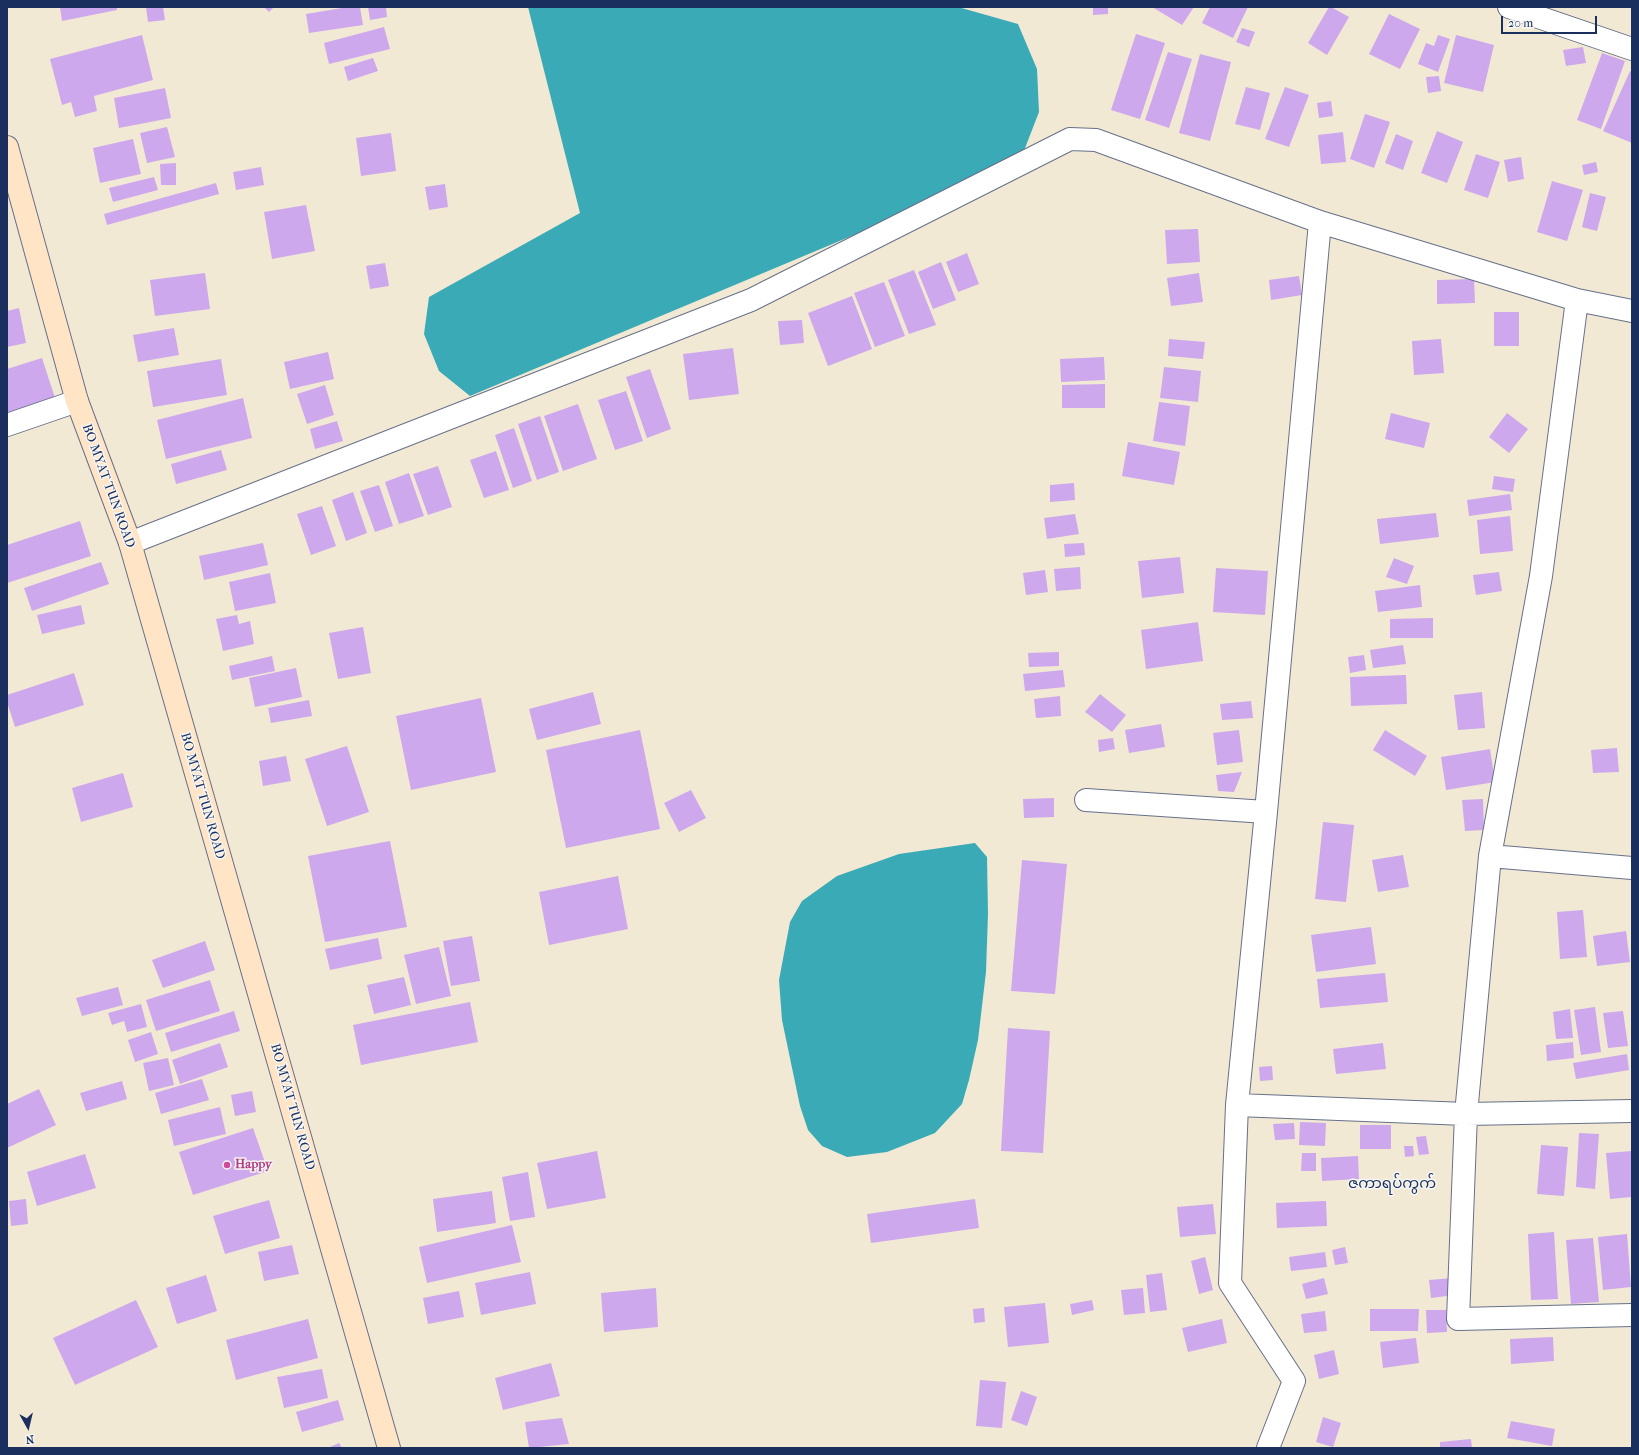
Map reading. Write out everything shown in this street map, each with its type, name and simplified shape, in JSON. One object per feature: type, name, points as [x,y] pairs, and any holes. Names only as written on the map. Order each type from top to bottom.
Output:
[{"type":"main road","name":"BO MYAT TUN ROAD","points":[[9,158],[77,401],[130,544],[389,1448]]},
{"type":"street","points":[[1509,7],[1632,49]]},
{"type":"street","points":[[130,544],[751,300],[1070,139],[1096,140],[1320,222],[1577,300],[1632,311]]},
{"type":"street","points":[[1268,1448],[1294,1381],[1230,1283],[1237,1105],[1266,812],[1320,222]]},
{"type":"street","points":[[1577,300],[1541,576],[1490,856],[1466,1114],[1458,1319],[1632,1315]]},
{"type":"street","points":[[7,425],[77,401]]},
{"type":"street","points":[[1086,800],[1266,812]]},
{"type":"street","points":[[1490,856],[1632,868]]},
{"type":"street","points":[[1237,1105],[1466,1114],[1632,1111]]},
{"type":"water","points":[[528,7],[958,7],[1018,24],[1037,69],[1039,112],[1020,161],[966,188],[470,396],[439,371],[424,334],[429,297],[580,213]]},
{"type":"water","points":[[975,843],[987,857],[988,914],[986,972],[978,1040],[962,1104],[935,1133],[887,1152],[847,1157],[822,1146],[808,1130],[800,1106],[782,1020],[779,980],[790,922],[802,901],[837,876],[899,854]]},
{"type":"building","points":[[60,7],[117,7],[117,10],[62,21]]},
{"type":"building","points":[[146,7],[163,7],[165,20],[148,22]]},
{"type":"building","points":[[264,7],[274,7],[269,12]]},
{"type":"building","points":[[348,7],[360,7],[363,25],[309,33],[306,14]]},
{"type":"building","points":[[368,7],[386,7],[387,17],[370,20]]},
{"type":"building","points":[[1093,7],[1108,7],[1108,14],[1093,15]]},
{"type":"building","points":[[1152,7],[1194,7],[1182,25]]},
{"type":"building","points":[[1210,7],[1248,7],[1233,38],[1202,23]]},
{"type":"building","points":[[1329,7],[1349,17],[1327,55],[1308,43]]},
{"type":"building","points":[[1389,14],[1420,29],[1400,69],[1369,54]]},
{"type":"building","points":[[384,27],[390,49],[329,64],[324,43]]},
{"type":"building","points":[[1242,28],[1255,32],[1249,47],[1236,42]]},
{"type":"building","points":[[1136,34],[1165,43],[1140,119],[1111,110]]},
{"type":"building","points":[[142,35],[153,80],[94,96],[97,111],[75,117],[71,102],[62,105],[50,59]]},
{"type":"building","points":[[1438,35],[1450,39],[1438,72],[1418,64],[1426,43],[1434,46]]},
{"type":"building","points":[[1456,35],[1494,45],[1483,92],[1444,83]]},
{"type":"building","points":[[1583,47],[1586,63],[1566,66],[1563,50]]},
{"type":"building","points":[[1168,52],[1192,59],[1169,128],[1145,120]]},
{"type":"building","points":[[1602,53],[1625,61],[1601,129],[1577,120]]},
{"type":"building","points":[[1200,54],[1231,62],[1210,141],[1179,133]]},
{"type":"building","points":[[373,58],[378,71],[348,81],[344,67]]},
{"type":"building","points":[[1630,71],[1632,72],[1632,143],[1603,131]]},
{"type":"building","points":[[1439,76],[1441,91],[1428,93],[1426,77]]},
{"type":"building","points":[[1246,87],[1270,93],[1260,130],[1235,124]]},
{"type":"building","points":[[1285,87],[1309,95],[1289,147],[1265,139]]},
{"type":"building","points":[[165,88],[171,118],[119,128],[114,98]]},
{"type":"building","points":[[1331,101],[1333,116],[1319,118],[1317,103]]},
{"type":"building","points":[[1365,114],[1390,122],[1374,168],[1350,159]]},
{"type":"building","points":[[167,127],[175,157],[147,163],[140,133]]},
{"type":"building","points":[[1437,131],[1463,142],[1447,183],[1421,173]]},
{"type":"building","points":[[1343,132],[1346,162],[1321,164],[1318,135]]},
{"type":"building","points":[[391,133],[396,171],[361,176],[356,138]]},
{"type":"building","points":[[1396,134],[1413,141],[1403,170],[1385,163]]},
{"type":"building","points":[[133,139],[141,174],[100,183],[93,148]]},
{"type":"building","points":[[1476,154],[1500,162],[1488,198],[1464,190]]},
{"type":"building","points":[[1521,157],[1524,179],[1508,182],[1504,160]]},
{"type":"building","points":[[1596,162],[1598,172],[1584,175],[1582,165]]},
{"type":"building","points":[[176,163],[176,185],[161,185],[160,164]]},
{"type":"building","points":[[261,167],[264,185],[236,190],[233,172]]},
{"type":"building","points":[[154,177],[158,190],[113,202],[109,188]]},
{"type":"building","points":[[1552,181],[1583,190],[1567,241],[1537,232]]},
{"type":"building","points":[[216,183],[219,194],[107,225],[104,214]]},
{"type":"building","points":[[445,184],[448,207],[429,210],[425,187]]},
{"type":"building","points":[[1590,193],[1606,197],[1597,231],[1582,227]]},
{"type":"building","points":[[306,205],[315,251],[272,259],[264,212]]},
{"type":"building","points":[[1198,229],[1200,262],[1167,264],[1165,230]]},
{"type":"building","points":[[967,253],[979,284],[958,292],[946,262]]},
{"type":"building","points":[[941,262],[956,300],[933,309],[918,272]]},
{"type":"building","points":[[385,263],[389,286],[370,289],[366,266]]},
{"type":"building","points":[[914,270],[936,325],[909,334],[888,280]]},
{"type":"building","points":[[205,273],[210,309],[155,316],[150,280]]},
{"type":"building","points":[[1199,273],[1203,302],[1171,306],[1167,278]]},
{"type":"building","points":[[1299,276],[1302,295],[1271,300],[1269,280]]},
{"type":"building","points":[[1474,279],[1475,303],[1437,304],[1437,280]]},
{"type":"building","points":[[884,282],[905,336],[875,347],[854,293]]},
{"type":"building","points":[[852,296],[872,349],[828,366],[808,313]]},
{"type":"building","points":[[19,308],[26,343],[7,347],[7,311]]},
{"type":"building","points":[[1494,312],[1519,312],[1519,346],[1494,346]]},
{"type":"building","points":[[802,320],[804,343],[780,345],[778,321]]},
{"type":"building","points":[[174,328],[179,355],[138,362],[133,335]]},
{"type":"building","points":[[1169,339],[1205,342],[1203,359],[1168,356]]},
{"type":"building","points":[[1441,339],[1444,373],[1414,375],[1412,341]]},
{"type":"building","points":[[733,348],[739,394],[689,400],[683,354]]},
{"type":"building","points":[[328,352],[334,379],[290,389],[284,362]]},
{"type":"building","points":[[1104,357],[1105,380],[1061,382],[1060,359]]},
{"type":"building","points":[[42,358],[55,398],[7,413],[7,369]]},
{"type":"building","points":[[221,359],[227,395],[153,407],[147,371]]},
{"type":"building","points":[[1164,367],[1201,371],[1198,402],[1160,398]]},
{"type":"building","points":[[650,369],[671,429],[647,438],[626,377]]},
{"type":"building","points":[[1105,384],[1105,408],[1062,408],[1062,385]]},
{"type":"building","points":[[325,385],[334,415],[307,424],[297,394]]},
{"type":"building","points":[[626,391],[643,441],[615,450],[598,400]]},
{"type":"building","points":[[243,398],[252,438],[166,459],[157,420]]},
{"type":"building","points":[[1159,402],[1190,406],[1185,446],[1153,441]]},
{"type":"building","points":[[578,404],[597,459],[563,471],[544,416]]},
{"type":"building","points":[[1391,413],[1430,423],[1424,448],[1385,439]]},
{"type":"building","points":[[1507,413],[1528,429],[1509,453],[1489,437]]},
{"type":"building","points":[[540,416],[559,472],[537,480],[518,424]]},
{"type":"building","points":[[337,421],[343,441],[315,449],[310,429]]},
{"type":"building","points":[[514,428],[532,481],[513,488],[495,435]]},
{"type":"building","points":[[1128,442],[1180,452],[1174,485],[1122,476]]},
{"type":"building","points":[[221,450],[227,470],[176,484],[171,464]]},
{"type":"building","points":[[496,451],[509,490],[484,498],[470,460]]},
{"type":"building","points":[[438,466],[452,507],[428,515],[413,474]]},
{"type":"building","points":[[409,473],[424,516],[399,524],[385,482]]},
{"type":"building","points":[[1494,476],[1515,479],[1513,492],[1492,489]]},
{"type":"building","points":[[1074,483],[1075,500],[1050,502],[1050,485]]},
{"type":"building","points":[[379,485],[393,526],[375,532],[360,491]]},
{"type":"building","points":[[353,492],[367,533],[346,541],[332,500]]},
{"type":"building","points":[[1510,494],[1512,510],[1469,516],[1467,500]]},
{"type":"building","points":[[322,506],[336,546],[311,555],[297,514]]},
{"type":"building","points":[[1436,513],[1439,537],[1380,544],[1377,519]]},
{"type":"building","points":[[1075,514],[1079,534],[1047,539],[1044,518]]},
{"type":"building","points":[[1510,516],[1513,551],[1480,554],[1477,520]]},
{"type":"building","points":[[80,521],[91,556],[7,583],[7,545]]},
{"type":"building","points":[[263,543],[268,565],[204,580],[199,556]]},
{"type":"building","points":[[1084,543],[1085,555],[1065,557],[1064,544]]},
{"type":"building","points":[[1180,557],[1184,593],[1142,598],[1138,561]]},
{"type":"building","points":[[1394,558],[1414,566],[1407,584],[1386,577]]},
{"type":"building","points":[[101,562],[109,584],[32,611],[24,588]]},
{"type":"building","points":[[1080,567],[1081,589],[1056,591],[1054,569]]},
{"type":"building","points":[[1216,568],[1268,571],[1265,615],[1213,612]]},
{"type":"building","points":[[1045,570],[1048,592],[1026,595],[1023,573]]},
{"type":"building","points":[[1499,572],[1502,591],[1476,595],[1473,575]]},
{"type":"building","points":[[270,573],[276,603],[235,611],[229,582]]},
{"type":"building","points":[[1420,585],[1422,607],[1378,612],[1375,591]]},
{"type":"building","points":[[81,605],[85,624],[42,634],[37,615]]},
{"type":"building","points":[[237,615],[239,624],[250,621],[254,644],[223,651],[216,619]]},
{"type":"building","points":[[1433,618],[1433,638],[1390,638],[1390,619]]},
{"type":"building","points":[[1198,622],[1203,661],[1146,669],[1141,630]]},
{"type":"building","points":[[363,627],[371,673],[338,679],[329,633]]},
{"type":"building","points":[[1403,645],[1406,664],[1373,668],[1370,650]]},
{"type":"building","points":[[1059,652],[1059,666],[1029,667],[1028,653]]},
{"type":"building","points":[[1364,655],[1366,670],[1350,673],[1348,657]]},
{"type":"building","points":[[272,656],[275,671],[232,680],[229,666]]},
{"type":"building","points":[[296,668],[302,697],[255,707],[249,678]]},
{"type":"building","points":[[1063,670],[1065,687],[1025,691],[1023,674]]},
{"type":"building","points":[[74,673],[84,705],[15,727],[7,702],[7,695]]},
{"type":"building","points":[[1406,675],[1407,704],[1351,706],[1350,677]]},
{"type":"building","points":[[593,692],[601,724],[537,740],[529,709]]},
{"type":"building","points":[[1482,692],[1485,728],[1458,730],[1454,695]]},
{"type":"building","points":[[1100,694],[1126,715],[1112,732],[1085,712]]},
{"type":"building","points":[[1060,696],[1061,716],[1036,718],[1034,699]]},
{"type":"building","points":[[481,698],[496,772],[411,790],[396,716]]},
{"type":"building","points":[[309,700],[312,716],[271,723],[268,708]]},
{"type":"building","points":[[1251,701],[1253,718],[1222,720],[1220,704]]},
{"type":"building","points":[[1161,724],[1165,747],[1129,753],[1125,730]]},
{"type":"building","points":[[640,730],[660,829],[566,848],[546,750]]},
{"type":"building","points":[[1239,730],[1243,762],[1217,765],[1213,733]]},
{"type":"building","points":[[1385,730],[1427,756],[1415,776],[1373,750]]},
{"type":"building","points":[[1113,738],[1115,749],[1099,752],[1098,740]]},
{"type":"building","points":[[347,746],[369,812],[327,826],[305,759]]},
{"type":"building","points":[[1617,748],[1619,772],[1593,773],[1591,750]]},
{"type":"building","points":[[1490,749],[1495,782],[1446,790],[1441,757]]},
{"type":"building","points":[[286,756],[291,781],[263,786],[259,761]]},
{"type":"building","points":[[1242,772],[1234,792],[1218,791],[1216,775]]},
{"type":"building","points":[[123,773],[133,807],[81,822],[72,788]]},
{"type":"building","points":[[691,790],[706,818],[679,832],[664,803]]},
{"type":"building","points":[[1054,798],[1054,817],[1024,818],[1023,799]]},
{"type":"building","points":[[1483,799],[1484,830],[1465,831],[1462,800]]},
{"type":"building","points":[[1323,822],[1354,825],[1346,902],[1315,899]]},
{"type":"building","points":[[390,841],[407,927],[325,942],[308,856]]},
{"type":"building","points":[[1403,855],[1409,887],[1378,892],[1372,860]]},
{"type":"building","points":[[1022,860],[1067,864],[1055,994],[1011,991]]},
{"type":"building","points":[[618,876],[628,929],[549,945],[539,892]]},
{"type":"building","points":[[1583,910],[1587,957],[1560,959],[1557,912]]},
{"type":"building","points":[[1371,927],[1376,964],[1316,972],[1311,935]]},
{"type":"building","points":[[1626,931],[1630,962],[1597,966],[1593,936]]},
{"type":"building","points":[[472,936],[480,981],[451,986],[443,941]]},
{"type":"building","points":[[378,938],[382,959],[330,970],[325,949]]},
{"type":"building","points":[[205,941],[215,970],[163,988],[152,960]]},
{"type":"building","points":[[439,947],[451,996],[416,1004],[404,955]]},
{"type":"building","points":[[1385,973],[1388,1002],[1320,1008],[1317,979]]},
{"type":"building","points":[[404,977],[411,1005],[374,1014],[367,985]]},
{"type":"building","points":[[210,980],[220,1011],[156,1031],[146,1000]]},
{"type":"building","points":[[118,987],[123,1005],[82,1016],[76,998]]},
{"type":"building","points":[[470,1002],[478,1042],[361,1065],[353,1025]]},
{"type":"building","points":[[141,1004],[147,1027],[127,1032],[124,1021],[112,1025],[108,1013]]},
{"type":"building","points":[[1595,1007],[1601,1052],[1581,1055],[1574,1010]]},
{"type":"building","points":[[1570,1009],[1573,1038],[1556,1039],[1553,1012]]},
{"type":"building","points":[[234,1011],[240,1031],[171,1052],[165,1033]]},
{"type":"building","points":[[1623,1011],[1628,1046],[1608,1048],[1603,1013]]},
{"type":"building","points":[[1008,1028],[1050,1031],[1043,1153],[1001,1151]]},
{"type":"building","points":[[151,1032],[158,1054],[135,1062],[128,1040]]},
{"type":"building","points":[[1573,1042],[1574,1058],[1547,1061],[1546,1045]]},
{"type":"building","points":[[220,1043],[228,1067],[180,1084],[172,1060]]},
{"type":"building","points":[[1383,1043],[1386,1069],[1336,1074],[1333,1049]]},
{"type":"building","points":[[1627,1054],[1629,1070],[1576,1079],[1573,1063]]},
{"type":"building","points":[[168,1058],[174,1085],[149,1091],[143,1063]]},
{"type":"building","points":[[1272,1066],[1273,1080],[1260,1081],[1259,1067]]},
{"type":"building","points":[[202,1079],[209,1100],[161,1114],[155,1093]]},
{"type":"building","points":[[122,1081],[127,1099],[86,1111],[80,1093]]},
{"type":"building","points":[[39,1089],[56,1125],[7,1148],[7,1104]]},
{"type":"building","points":[[252,1091],[256,1112],[235,1116],[231,1095]]},
{"type":"building","points":[[220,1107],[226,1134],[174,1146],[168,1120]]},
{"type":"building","points":[[1300,1122],[1326,1123],[1325,1146],[1299,1145]]},
{"type":"building","points":[[1294,1123],[1295,1139],[1275,1140],[1273,1124]]},
{"type":"building","points":[[1360,1125],[1391,1125],[1391,1149],[1360,1149]]},
{"type":"building","points":[[253,1128],[268,1171],[193,1195],[179,1152]]},
{"type":"building","points":[[1579,1133],[1599,1134],[1595,1189],[1576,1187]]},
{"type":"building","points":[[1426,1136],[1429,1154],[1419,1155],[1416,1137]]},
{"type":"building","points":[[1541,1145],[1568,1147],[1564,1196],[1537,1194]]},
{"type":"building","points":[[1404,1146],[1413,1146],[1414,1156],[1405,1157]]},
{"type":"building","points":[[597,1151],[606,1198],[547,1209],[537,1163]]},
{"type":"building","points":[[1632,1151],[1632,1197],[1610,1199],[1606,1153]]},
{"type":"building","points":[[1302,1153],[1316,1153],[1316,1171],[1301,1171]]},
{"type":"building","points":[[85,1154],[96,1188],[37,1206],[27,1172]]},
{"type":"building","points":[[1358,1156],[1359,1179],[1322,1181],[1321,1158]]},
{"type":"building","points":[[528,1172],[535,1217],[510,1221],[502,1177]]},
{"type":"building","points":[[492,1191],[496,1223],[437,1232],[433,1199]]},
{"type":"building","points":[[26,1199],[28,1224],[11,1226],[9,1201]]},
{"type":"building","points":[[975,1199],[979,1228],[871,1243],[867,1214]]},
{"type":"building","points":[[269,1200],[280,1238],[225,1254],[213,1216]]},
{"type":"building","points":[[1326,1201],[1327,1226],[1277,1228],[1276,1203]]},
{"type":"building","points":[[1213,1204],[1216,1234],[1180,1237],[1177,1207]]},
{"type":"building","points":[[512,1225],[521,1262],[427,1283],[419,1247]]},
{"type":"building","points":[[1554,1232],[1558,1299],[1531,1300],[1528,1234]]},
{"type":"building","points":[[1627,1234],[1631,1287],[1603,1290],[1598,1237]]},
{"type":"building","points":[[1593,1238],[1599,1302],[1571,1304],[1566,1240]]},
{"type":"building","points":[[292,1245],[299,1274],[264,1281],[258,1252]]},
{"type":"building","points":[[1345,1247],[1348,1263],[1335,1265],[1332,1250]]},
{"type":"building","points":[[1325,1252],[1327,1267],[1291,1271],[1289,1257]]},
{"type":"building","points":[[1205,1257],[1213,1290],[1199,1294],[1191,1261]]},
{"type":"building","points":[[530,1272],[536,1304],[481,1315],[475,1283]]},
{"type":"building","points":[[1162,1273],[1167,1310],[1150,1312],[1146,1275]]},
{"type":"building","points":[[206,1275],[217,1311],[177,1324],[166,1288]]},
{"type":"building","points":[[1324,1278],[1328,1294],[1306,1299],[1302,1284]]},
{"type":"building","points":[[1453,1278],[1454,1295],[1431,1298],[1429,1280]]},
{"type":"building","points":[[656,1288],[658,1327],[604,1332],[601,1293]]},
{"type":"building","points":[[1143,1288],[1145,1313],[1124,1315],[1121,1290]]},
{"type":"building","points":[[459,1291],[464,1317],[428,1324],[423,1298]]},
{"type":"building","points":[[136,1300],[158,1347],[75,1385],[53,1338]]},
{"type":"building","points":[[1092,1300],[1094,1310],[1072,1315],[1070,1304]]},
{"type":"building","points":[[1045,1303],[1049,1343],[1008,1347],[1004,1307]]},
{"type":"building","points":[[984,1308],[985,1322],[974,1323],[973,1309]]},
{"type":"building","points":[[1370,1309],[1419,1309],[1418,1331],[1370,1331]]},
{"type":"building","points":[[1426,1310],[1446,1310],[1447,1332],[1427,1333]]},
{"type":"building","points":[[1325,1311],[1327,1331],[1304,1333],[1301,1314]]},
{"type":"building","points":[[308,1319],[318,1358],[236,1380],[226,1340]]},
{"type":"building","points":[[1222,1319],[1227,1343],[1188,1352],[1182,1328]]},
{"type":"building","points":[[1553,1337],[1554,1361],[1511,1364],[1510,1339]]},
{"type":"building","points":[[1416,1338],[1419,1363],[1383,1368],[1380,1342]]},
{"type":"building","points":[[1334,1350],[1339,1374],[1319,1379],[1314,1355]]},
{"type":"building","points":[[551,1363],[560,1396],[503,1410],[495,1378]]},
{"type":"building","points":[[322,1369],[328,1398],[284,1408],[277,1377]]},
{"type":"building","points":[[980,1380],[1006,1382],[1002,1428],[976,1426]]},
{"type":"building","points":[[1021,1391],[1037,1397],[1027,1426],[1011,1420]]},
{"type":"building","points":[[338,1400],[344,1420],[302,1432],[296,1412]]},
{"type":"building","points":[[1323,1417],[1341,1423],[1333,1447],[1316,1442]]},
{"type":"building","points":[[562,1418],[569,1444],[529,1448],[525,1422]]},
{"type":"building","points":[[1511,1421],[1555,1429],[1552,1446],[1507,1438]]},
{"type":"building","points":[[1471,1439],[1472,1448],[1440,1448],[1440,1442]]},
{"type":"building","points":[[339,1443],[342,1448],[328,1448]]},
{"type":"place","name":"Happy","points":[[227,1165]]},
{"type":"district","name":"ဇကာရပ်ကွက်","points":[[1392,1184]]}]
